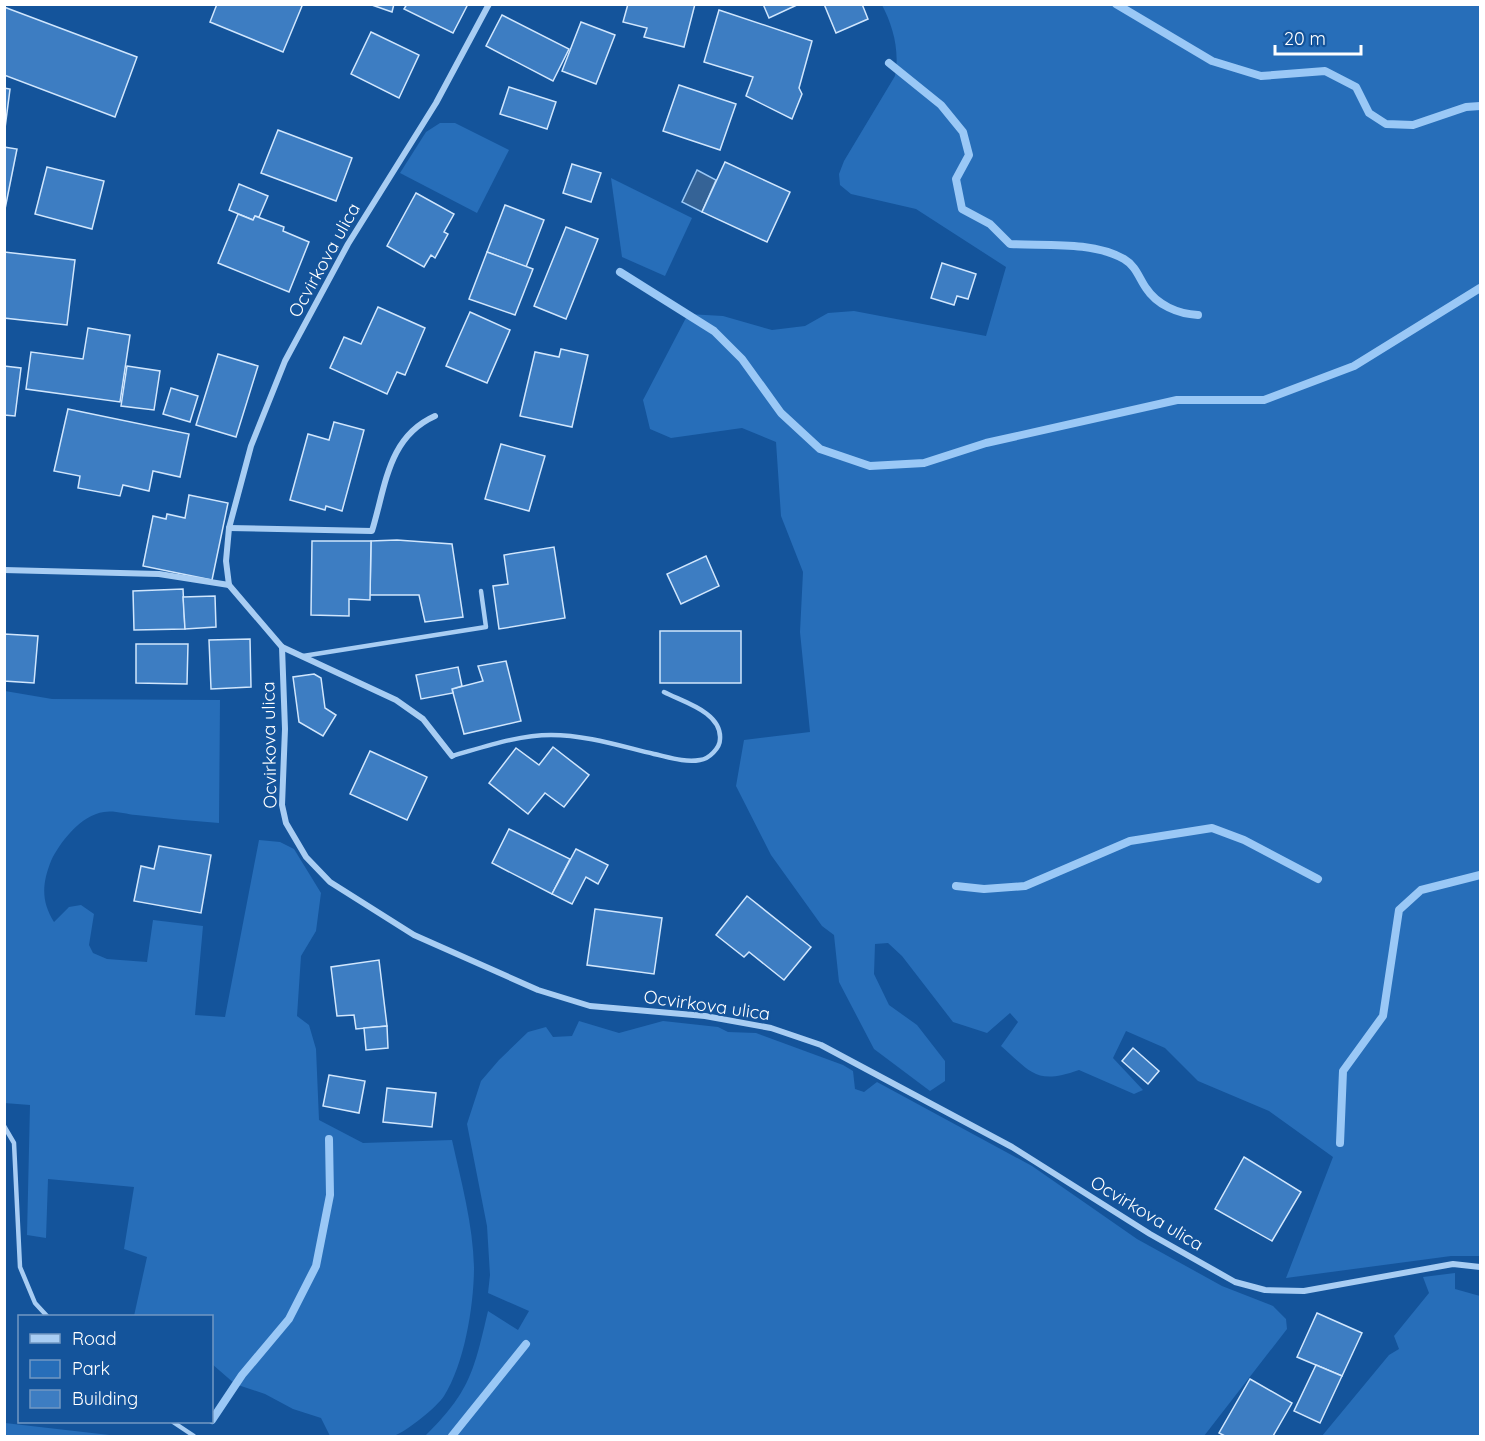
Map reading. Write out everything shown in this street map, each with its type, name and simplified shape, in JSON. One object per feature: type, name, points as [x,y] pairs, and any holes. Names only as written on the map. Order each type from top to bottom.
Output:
[{"type":"street","name":"Ocvirkova ulica","points":[[229,585],[226,561],[229,528],[251,446],[285,361],[348,244],[436,103],[489,4]]},
{"type":"street","points":[[229,528],[372,531],[397,448],[405,435],[418,423],[435,416]]},
{"type":"street","points":[[4,570],[159,574],[229,585],[282,647],[396,700],[423,719],[452,756]]},
{"type":"street","name":"Ocvirkova ulica","points":[[282,647],[285,729],[281,788],[286,823],[306,857],[330,882],[414,935],[538,990],[590,1006],[705,1016],[771,1028],[821,1045],[1012,1147],[1150,1234],[1235,1282],[1265,1290],[1304,1291],[1453,1264],[1480,1267]]},
{"type":"lane","points":[[301,656],[486,627],[481,591]]},
{"type":"lane","points":[[452,756],[505,741],[549,735],[580,737],[681,760],[701,760],[714,752],[720,740],[719,726],[710,715],[664,692]]},
{"type":"lane","points":[[4,1126],[14,1143],[20,1267],[35,1304],[45,1315]]},
{"type":"lane","points":[[174,1423],[194,1437]]},
{"type":"green space","points":[[882,5],[1480,5],[1480,1256],[1451,1256],[1286,1278],[1333,1157],[1269,1111],[1198,1081],[1165,1048],[1126,1031],[1113,1058],[1143,1090],[1134,1094],[1079,1070],[1053,1076],[1036,1074],[1001,1046],[1018,1022],[1010,1013],[987,1033],[953,1022],[902,956],[888,943],[875,944],[874,974],[889,1005],[917,1025],[945,1061],[945,1081],[930,1091],[874,1049],[839,982],[834,935],[822,926],[771,855],[736,786],[744,740],[810,732],[800,632],[803,572],[781,516],[776,442],[742,428],[671,438],[650,429],[643,400],[688,314],[723,316],[772,330],[805,326],[828,313],[854,311],[986,336],[1006,267],[916,209],[851,194],[840,185],[839,174],[844,161],[895,76],[897,57],[894,39]]},
{"type":"green space","points":[[440,123],[455,123],[509,150],[477,213],[400,173],[426,132]]},
{"type":"green space","points":[[611,178],[692,218],[665,276],[622,257]]},
{"type":"green space","points":[[5,691],[52,699],[220,700],[219,823],[111,811],[95,814],[72,831],[51,861],[44,892],[47,907],[54,922],[69,907],[81,905],[94,914],[89,945],[93,953],[107,959],[147,962],[153,920],[203,926],[195,1015],[225,1017],[259,840],[280,842],[294,849],[321,893],[316,931],[301,956],[297,1016],[309,1025],[316,1049],[319,1120],[363,1143],[452,1140],[469,1219],[474,1282],[463,1350],[458,1367],[444,1396],[421,1418],[400,1433],[381,1438],[363,1438],[330,1436],[321,1418],[293,1409],[265,1394],[235,1384],[213,1365],[213,1315],[134,1315],[147,1257],[124,1249],[134,1187],[48,1179],[46,1238],[27,1235],[30,1105],[4,1103]]},
{"type":"green space","points":[[579,1021],[619,1033],[663,1021],[718,1027],[728,1032],[756,1033],[843,1065],[853,1071],[855,1089],[864,1092],[877,1082],[1032,1166],[1137,1239],[1222,1286],[1273,1306],[1286,1319],[1287,1329],[1204,1436],[425,1436],[452,1406],[468,1380],[479,1350],[488,1311],[518,1330],[529,1311],[488,1293],[490,1275],[487,1226],[467,1124],[481,1081],[528,1032],[546,1027],[553,1037],[572,1036]]},
{"type":"green space","points":[[1455,1273],[1455,1289],[1480,1296],[1480,1436],[1322,1436],[1389,1355],[1399,1349],[1394,1336],[1429,1293],[1423,1277]]},
{"type":"green space","points":[[5,1423],[118,1436],[5,1436]]},
{"type":"shaded area","points":[[697,170],[716,180],[702,212],[682,202]]},
{"type":"building","points":[[217,4],[300,4],[302,6],[283,52],[210,22]]},
{"type":"building","points":[[369,4],[394,4],[392,12]]},
{"type":"building","points":[[407,4],[468,4],[453,33],[404,9]]},
{"type":"building","points":[[628,4],[695,4],[684,47],[644,37],[647,28],[623,22]]},
{"type":"building","points":[[763,4],[799,4],[769,18]]},
{"type":"building","points":[[824,4],[862,4],[868,19],[836,33]]},
{"type":"building","points":[[4,7],[137,57],[115,117],[4,75]]},
{"type":"building","points":[[719,10],[812,41],[799,88],[802,94],[792,119],[746,96],[753,77],[704,62]]},
{"type":"building","points":[[502,15],[569,49],[553,81],[486,46]]},
{"type":"building","points":[[581,22],[615,35],[596,84],[562,71]]},
{"type":"building","points":[[371,32],[419,55],[399,98],[351,74]]},
{"type":"building","points":[[679,85],[736,104],[720,150],[663,131]]},
{"type":"building","points":[[509,87],[556,102],[547,129],[500,114]]},
{"type":"building","points":[[4,88],[10,89],[4,136]]},
{"type":"building","points":[[278,130],[352,158],[336,201],[261,173]]},
{"type":"building","points":[[4,147],[17,149],[4,214]]},
{"type":"building","points":[[725,162],[790,192],[767,242],[702,212]]},
{"type":"building","points":[[572,164],[601,173],[591,202],[563,193]]},
{"type":"building","points":[[47,167],[104,181],[92,229],[35,214]]},
{"type":"building","points":[[239,184],[268,196],[259,217],[255,216],[253,220],[229,210]]},
{"type":"building","points":[[416,193],[454,214],[444,232],[448,234],[435,258],[431,255],[424,267],[387,246]]},
{"type":"building","points":[[505,205],[544,220],[526,267],[487,252]]},
{"type":"building","points":[[238,214],[253,220],[255,216],[284,227],[283,231],[309,242],[289,292],[218,263]]},
{"type":"building","points":[[566,227],[598,239],[566,319],[534,306]]},
{"type":"building","points":[[4,252],[75,260],[67,325],[4,318]]},
{"type":"building","points":[[487,252],[533,269],[515,315],[469,299]]},
{"type":"building","points":[[942,263],[976,274],[968,299],[957,296],[954,305],[931,298]]},
{"type":"building","points":[[378,307],[425,328],[405,375],[397,372],[387,394],[330,368],[344,337],[361,344]]},
{"type":"building","points":[[470,312],[510,330],[487,383],[446,366]]},
{"type":"building","points":[[88,328],[130,335],[120,402],[26,389],[31,352],[83,359]]},
{"type":"building","points":[[561,349],[588,355],[572,427],[520,416],[535,352],[559,357]]},
{"type":"building","points":[[218,354],[258,366],[236,437],[196,425]]},
{"type":"building","points":[[4,366],[21,368],[15,416],[4,415]]},
{"type":"building","points":[[127,366],[160,371],[154,410],[121,406]]},
{"type":"building","points":[[171,388],[198,396],[190,422],[163,414]]},
{"type":"building","points":[[68,409],[189,434],[180,477],[153,471],[149,491],[123,485],[120,496],[78,488],[80,476],[54,471]]},
{"type":"building","points":[[334,422],[364,430],[342,511],[326,506],[325,510],[290,500],[308,434],[329,440]]},
{"type":"building","points":[[501,444],[545,456],[529,511],[485,499]]},
{"type":"building","points":[[189,495],[228,503],[212,580],[143,566],[153,516],[166,519],[167,514],[185,518]]},
{"type":"building","points":[[397,540],[452,544],[463,617],[425,622],[419,595],[370,595],[371,541]]},
{"type":"building","points":[[312,541],[371,541],[370,600],[349,599],[349,616],[311,615]]},
{"type":"building","points":[[554,547],[565,618],[499,629],[493,586],[508,584],[504,555]]},
{"type":"building","points":[[706,556],[719,586],[681,604],[667,574]]},
{"type":"building","points":[[183,589],[185,629],[134,630],[133,591]]},
{"type":"building","points":[[215,596],[216,627],[185,629],[183,597]]},
{"type":"building","points":[[660,631],[741,631],[741,683],[660,683]]},
{"type":"building","points":[[4,634],[38,636],[34,683],[4,681]]},
{"type":"building","points":[[250,639],[251,687],[211,689],[209,640]]},
{"type":"building","points":[[136,644],[188,644],[187,684],[136,683]]},
{"type":"building","points":[[506,661],[521,721],[464,734],[452,689],[483,681],[478,666]]},
{"type":"building","points":[[458,667],[462,686],[452,689],[453,693],[421,699],[416,675]]},
{"type":"building","points":[[314,674],[321,678],[325,708],[336,715],[323,736],[299,722],[293,677]]},
{"type":"building","points":[[553,747],[589,775],[564,807],[545,793],[528,814],[489,783],[516,748],[539,765]]},
{"type":"building","points":[[370,751],[427,777],[407,820],[350,794]]},
{"type":"building","points":[[509,829],[570,859],[552,894],[492,863]]},
{"type":"building","points":[[159,846],[211,855],[201,913],[134,901],[141,866],[154,869]]},
{"type":"building","points":[[576,849],[608,865],[598,884],[586,877],[572,904],[552,894]]},
{"type":"building","points":[[747,896],[811,947],[784,980],[749,952],[744,957],[716,935]]},
{"type":"building","points":[[595,909],[662,918],[654,974],[587,965]]},
{"type":"building","points":[[379,960],[387,1026],[356,1029],[354,1015],[337,1016],[331,967]]},
{"type":"building","points":[[387,1026],[388,1048],[366,1050],[364,1028]]},
{"type":"building","points":[[1133,1048],[1159,1071],[1148,1084],[1122,1061]]},
{"type":"building","points":[[329,1075],[365,1081],[359,1113],[323,1106]]},
{"type":"building","points":[[387,1088],[436,1093],[432,1127],[383,1122]]},
{"type":"building","points":[[1244,1157],[1301,1192],[1272,1241],[1215,1209]]},
{"type":"building","points":[[1317,1313],[1362,1333],[1342,1376],[1297,1357]]},
{"type":"building","points":[[1316,1365],[1342,1376],[1320,1423],[1294,1411]]},
{"type":"building","points":[[1250,1379],[1292,1403],[1273,1436],[1225,1436],[1219,1433]]},
{"type":"waterway","points":[[1116,4],[1212,61],[1261,76],[1325,71],[1356,87],[1369,113],[1386,124],[1413,125],[1466,107],[1480,106]]},
{"type":"waterway","points":[[889,63],[941,105],[963,132],[969,155],[956,179],[962,209],[990,224],[1010,244],[1083,247],[1111,253],[1132,265],[1146,288],[1162,304],[1183,313],[1198,315]]},
{"type":"waterway","points":[[620,272],[714,331],[742,359],[781,413],[820,449],[870,466],[924,463],[986,443],[1177,400],[1264,400],[1354,366],[1480,288]]},
{"type":"waterway","points":[[956,886],[984,889],[1025,886],[1130,841],[1212,828],[1244,840],[1318,879]]},
{"type":"waterway","points":[[1340,1143],[1343,1071],[1383,1016],[1399,910],[1421,890],[1480,875]]},
{"type":"waterway","points":[[213,1418],[242,1375],[289,1319],[316,1266],[330,1195],[329,1139]]},
{"type":"waterway","points":[[452,1436],[526,1344]]}]
